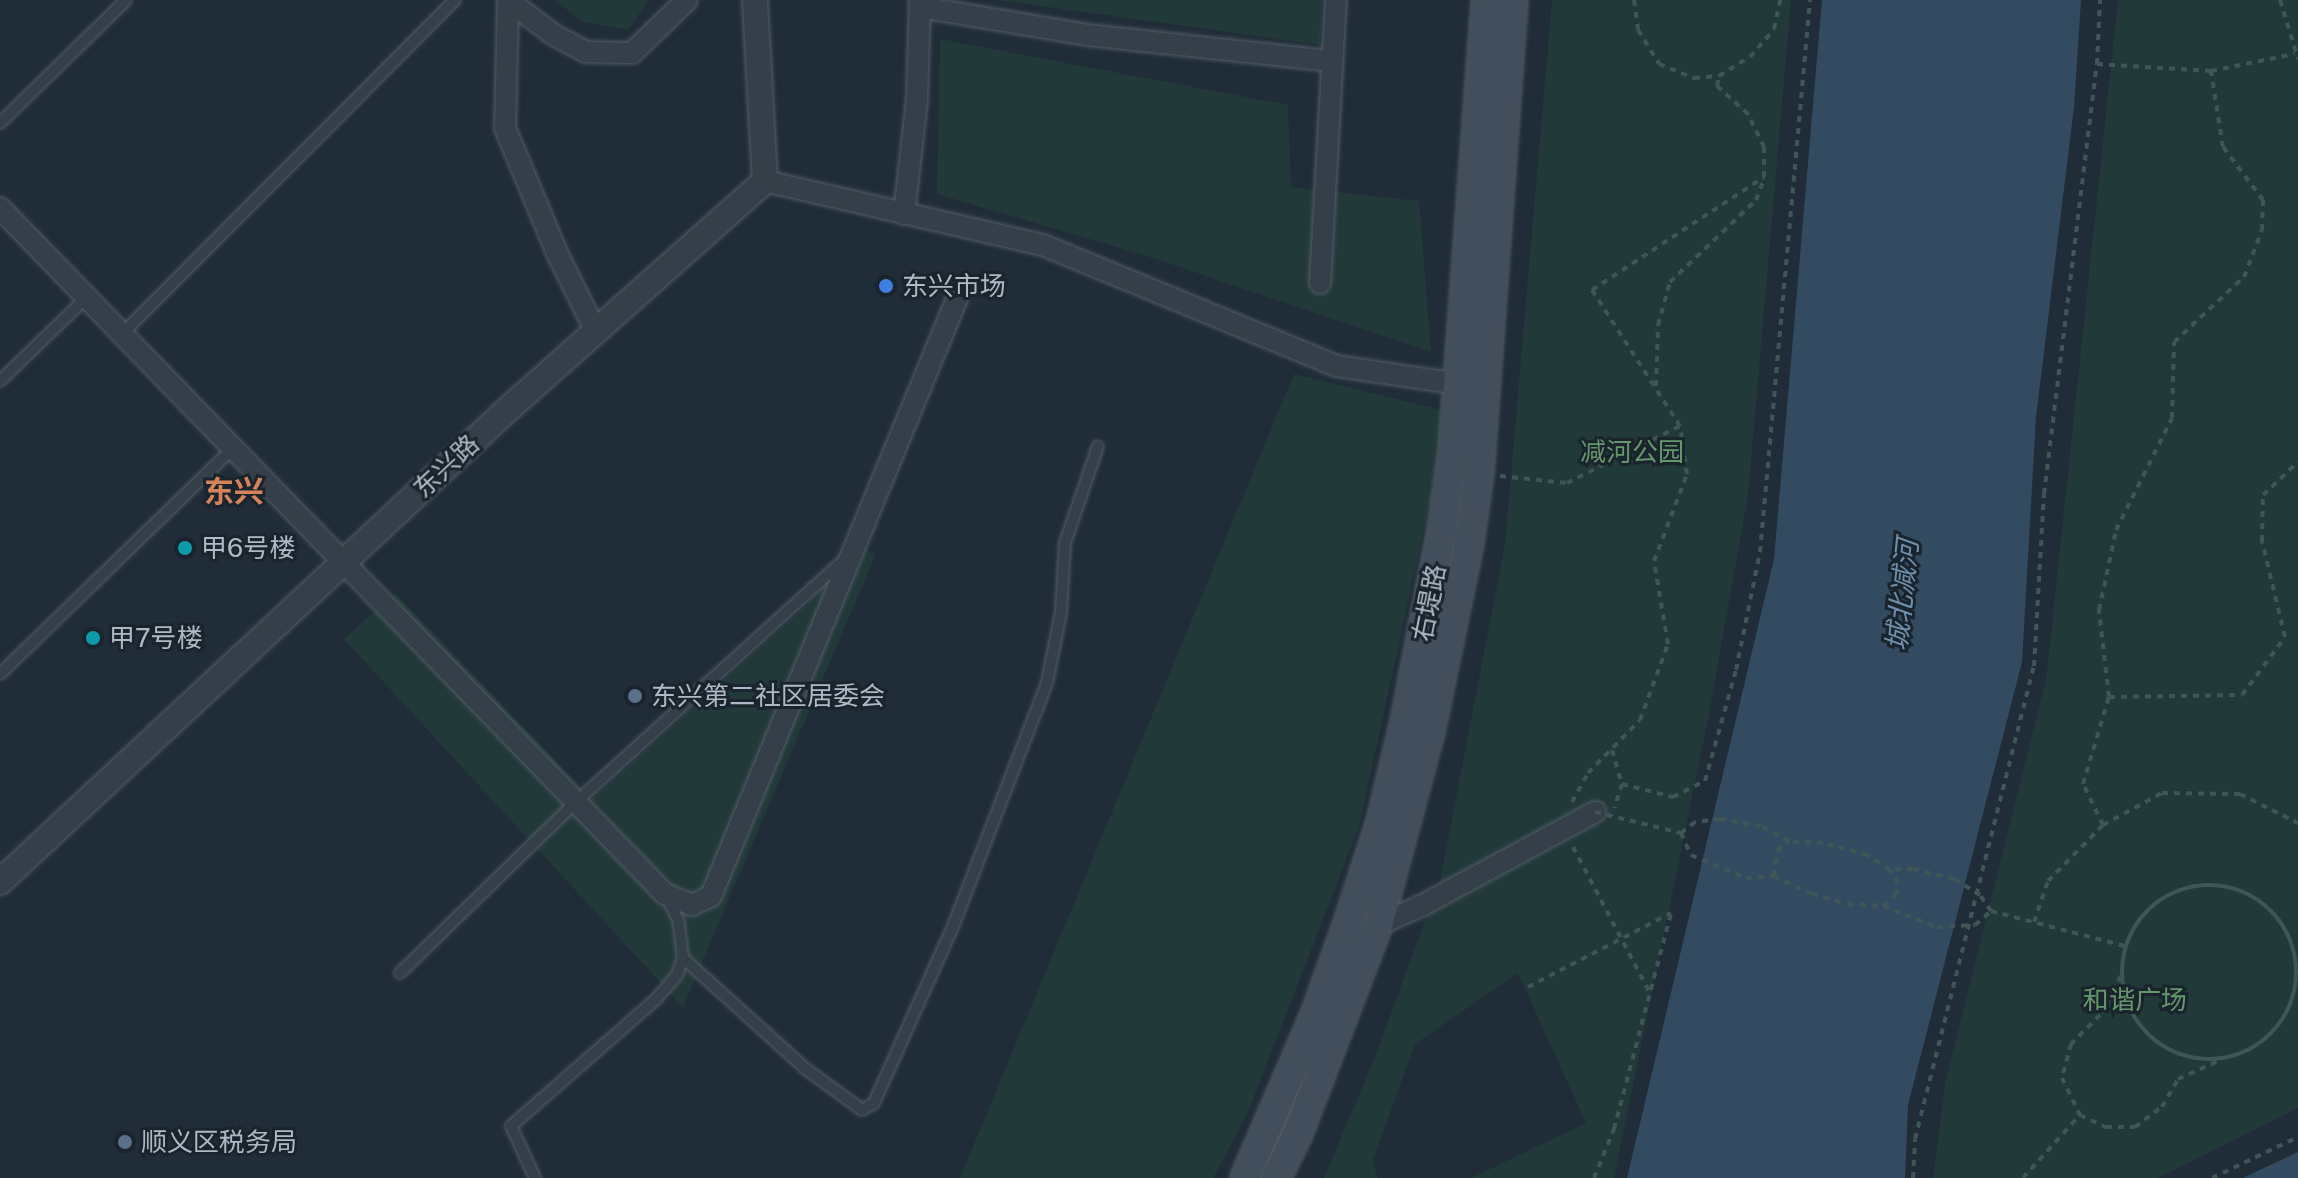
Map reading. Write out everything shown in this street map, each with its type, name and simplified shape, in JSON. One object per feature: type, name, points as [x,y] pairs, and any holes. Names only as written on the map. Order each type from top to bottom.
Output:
[{"type":"main road","name":"右堤路","points":[[1245,1178],[1314,1018],[1382,819],[1441,537],[1459,384],[1486,0]]},
{"type":"main road","name":"右堤路","points":[[1276,1178],[1298,1133],[1378,925],[1430,731],[1469,542],[1479,472],[1513,0]]},
{"type":"street","points":[[508,0],[554,35],[586,52],[632,53],[687,0]]},
{"type":"street","points":[[508,0],[505,128],[557,253],[595,330]]},
{"type":"street","points":[[755,0],[765,181],[1043,245],[1337,366],[1459,384]]},
{"type":"street","points":[[1320,283],[1336,0]]},
{"type":"street","points":[[904,214],[917,100],[920,4],[1088,35],[1332,61]]},
{"type":"street","name":"东兴路","points":[[0,882],[595,330],[765,181]]},
{"type":"street","points":[[0,208],[665,894],[692,905],[711,896],[958,296]]},
{"type":"street","points":[[1378,925],[1564,830],[1603,814]]},
{"type":"lane","points":[[0,123],[126,0]]},
{"type":"lane","points":[[122,334],[455,0]]},
{"type":"lane","points":[[0,381],[87,297]]},
{"type":"lane","points":[[683,958],[806,1069],[862,1110],[874,1103],[952,929],[1047,683],[1061,612],[1065,543],[1075,504],[1098,446]]},
{"type":"lane","points":[[0,674],[233,448]]},
{"type":"lane","points":[[400,973],[576,802],[852,553]]},
{"type":"lane","points":[[535,1178],[511,1126],[657,998],[677,975],[683,958],[678,920],[665,894]]},
{"type":"path","points":[[1634,0],[1638,30],[1659,64],[1694,78],[1719,76],[1750,57],[1774,29],[1780,0]]},
{"type":"path","points":[[1622,784],[1673,797],[1705,781],[1736,670],[1760,552],[1810,0]]},
{"type":"path","points":[[1913,1178],[1915,1139],[2034,666],[2044,494],[2097,64],[2100,0]]},
{"type":"path","points":[[2097,64],[2211,71],[2296,57],[2280,0]]},
{"type":"path","points":[[2103,825],[2083,784],[2109,697],[2099,610],[2116,530],[2172,418],[2174,342],[2244,277],[2262,230],[2263,200],[2223,147],[2211,71]]},
{"type":"path","points":[[1656,389],[1658,325],[1670,282],[1756,200],[1764,177],[1764,147],[1748,114],[1717,86],[1719,76]]},
{"type":"path","points":[[1650,993],[1564,830],[1568,809],[1588,773],[1640,720],[1668,644],[1654,561],[1687,474],[1680,426],[1592,290],[1764,177]]},
{"type":"path","points":[[1479,472],[1567,483],[1680,426]]},
{"type":"path","points":[[2109,697],[2242,695],[2285,637],[2262,541],[2263,495],[2298,462]]},
{"type":"path","points":[[1612,750],[1622,784],[1603,814],[1681,833]]},
{"type":"path","points":[[2034,922],[2048,881],[2103,825],[2162,793],[2240,794],[2298,823]]},
{"type":"path","points":[[1681,833],[1695,822],[1720,819],[1761,826],[1789,841],[1823,843],[1868,855],[1890,870],[1898,883],[1896,895],[1883,906]]},
{"type":"path","points":[[1681,833],[1691,855],[1710,865],[1746,878],[1774,876],[1848,904],[1883,906],[1937,927],[1975,925],[1991,911]]},
{"type":"path","points":[[1774,876],[1777,851],[1789,841]]},
{"type":"path","points":[[1890,870],[1913,869],[1954,879],[1980,895],[1991,911],[2125,946]]},
{"type":"path","points":[[2121,975],[2100,1015],[2071,1044],[2062,1078],[2080,1115],[2106,1127],[2135,1127],[2162,1107],[2178,1079],[2222,1058],[2250,1049],[2273,1032],[2289,1007],[2296,979],[2294,951],[2282,925],[2263,903],[2239,889],[2211,884],[2182,888],[2157,901],[2137,921],[2125,946],[2121,975],[2127,1004],[2143,1029],[2165,1048],[2193,1058],[2222,1058]]},
{"type":"path","points":[[1528,987],[1671,913],[1614,1129],[1594,1178]]},
{"type":"path","points":[[2023,1178],[2080,1115]]},
{"type":"path","points":[[2212,1178],[2298,1137]]},
{"type":"green space","points":[[555,0],[649,0],[628,30],[582,22]]},
{"type":"green space","points":[[998,0],[1322,0],[1320,45]]},
{"type":"green space","name":"减河公园","points":[[1552,0],[1791,0],[1748,496],[1708,719],[1614,1178],[1471,1178],[1586,1123],[1518,973],[1415,1044],[1373,1160],[1377,1178],[1324,1178],[1373,1062],[1440,881],[1505,544]]},
{"type":"green space","name":"和谐广场","points":[[2118,0],[2298,0],[2298,1108],[2158,1178],[1933,1178],[1945,1085],[2046,681]]},
{"type":"green space","points":[[940,39],[1288,105],[1291,187],[1419,201],[1431,352],[1141,254],[937,194]]},
{"type":"green space","points":[[1294,374],[1445,411],[1432,492],[1359,827],[1246,1117],[1213,1178],[960,1178]]},
{"type":"green space","points":[[846,542],[876,554],[683,1007],[344,639],[395,593],[592,799],[808,604]]},
{"type":"water","name":"城北减河","points":[[1822,0],[2081,0],[2074,107],[2036,417],[2022,662],[1908,1105],[1905,1178],[1627,1178],[1774,559]]},
{"type":"water","points":[[2298,1152],[2298,1178],[2243,1178],[2266,1167]]},
{"type":"place","name":"东兴市场","points":[[886,286]]},
{"type":"place","name":"甲6号楼","points":[[185,548]]},
{"type":"place","name":"甲7号楼","points":[[93,638]]},
{"type":"place","name":"东兴第二社区居委会","points":[[635,696]]},
{"type":"place","name":"顺义区税务局","points":[[125,1142]]},
{"type":"district","name":"东兴","points":[[234,491]]}]
